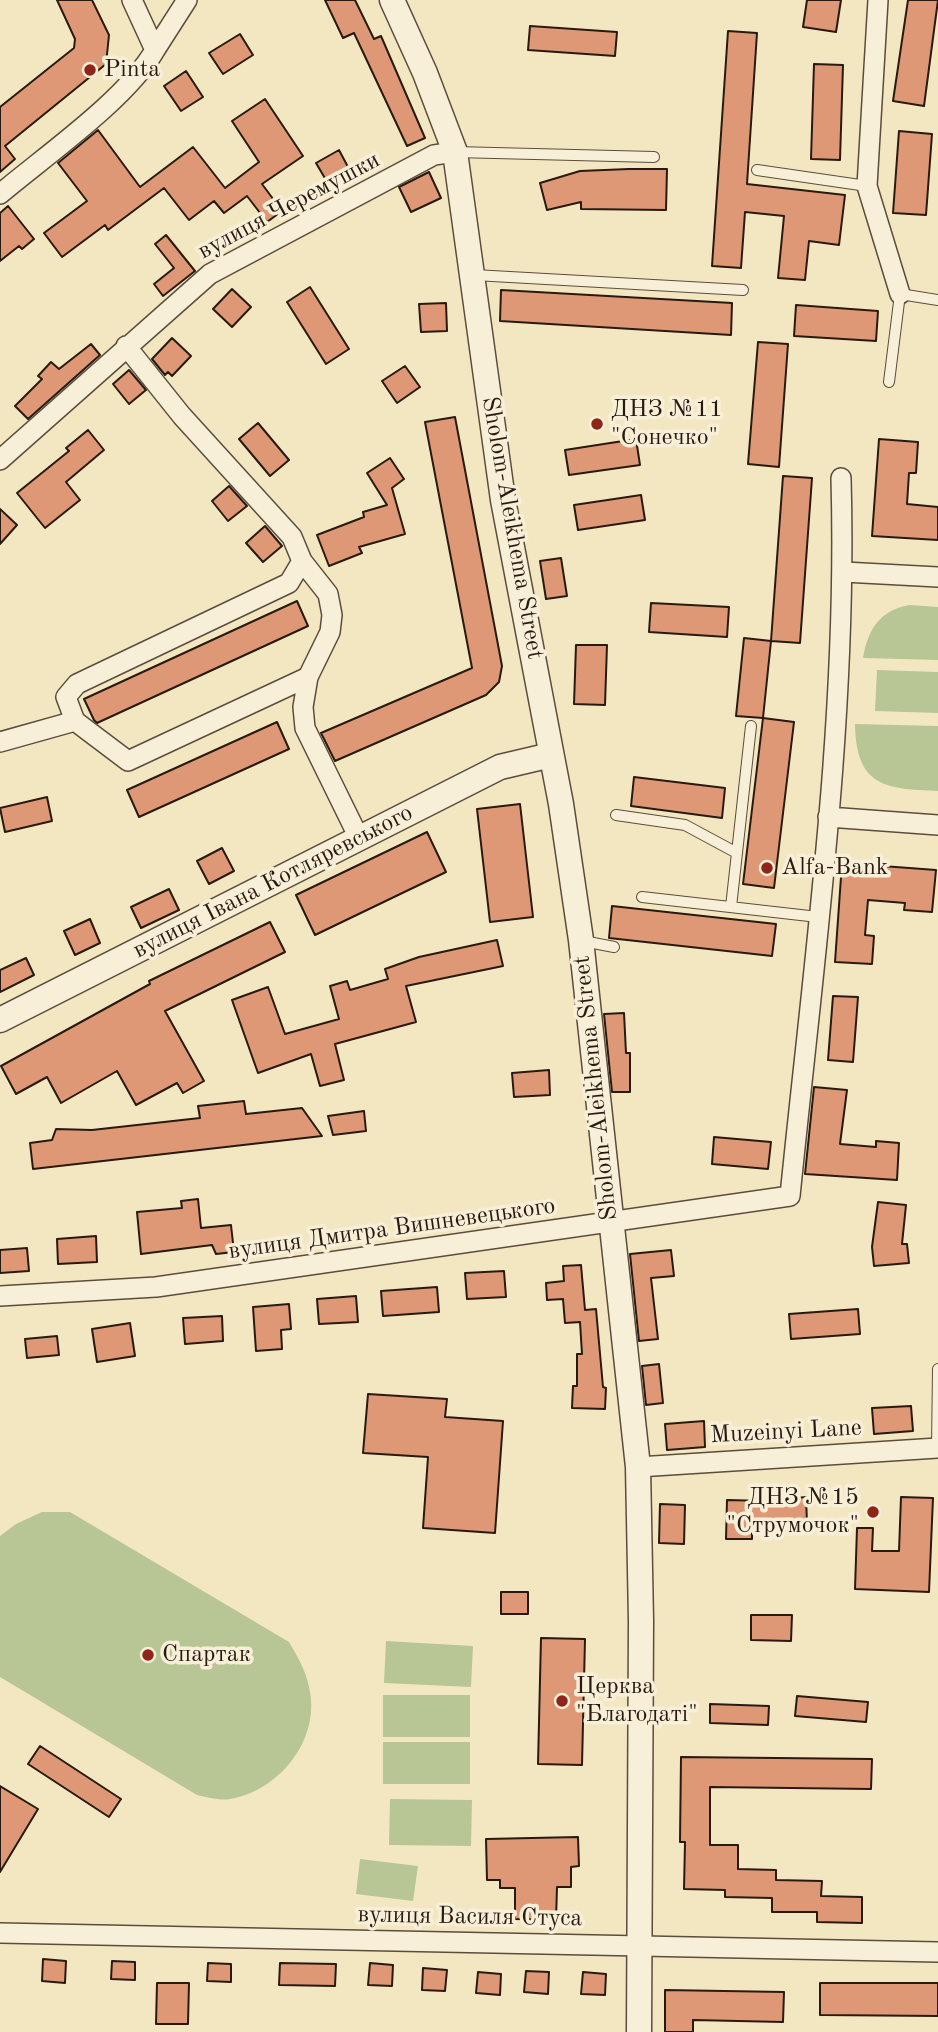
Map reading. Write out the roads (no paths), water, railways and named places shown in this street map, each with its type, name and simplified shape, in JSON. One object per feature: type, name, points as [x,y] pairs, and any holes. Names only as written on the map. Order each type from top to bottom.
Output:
[{"type":"street","points":[[132,0],[155,50]]},
{"type":"street","points":[[0,194],[127,87],[187,0]]},
{"type":"street","name":"Sholom-Aleikhema Street","points":[[392,0],[425,73],[455,152],[503,500],[551,755],[581,940],[638,1467],[641,1621],[639,2032]]},
{"type":"street","points":[[877,0],[867,186],[900,294]]},
{"type":"street","name":"вулиця Черемушки","points":[[0,460],[210,274],[434,155],[455,152]]},
{"type":"street","points":[[126,346],[181,416],[292,537],[302,561],[328,594],[332,615],[330,632],[307,677],[303,707],[305,728],[359,838]]},
{"type":"street","points":[[818,917],[828,817],[844,572],[841,478]]},
{"type":"street","points":[[302,561],[289,583],[77,684],[66,697],[75,721],[128,761],[307,677]]},
{"type":"street","points":[[844,572],[938,577]]},
{"type":"street","points":[[0,742],[75,721]]},
{"type":"street","name":"вулиця Івана Котляревського","points":[[0,1020],[500,767],[551,755]]},
{"type":"street","points":[[828,817],[938,825]]},
{"type":"street","name":"вулиця Дмитра Вишневецького","points":[[0,1296],[156,1287],[790,1196],[818,917]]},
{"type":"street","name":"Muzeinyi Lane","points":[[638,1467],[937,1448]]},
{"type":"street","name":"вулиця Василя Стуса","points":[[0,1933],[938,1952]]},
{"type":"lane","points":[[455,152],[654,157]]},
{"type":"lane","points":[[757,170],[867,186]]},
{"type":"lane","points":[[470,275],[743,290]]},
{"type":"lane","points":[[889,382],[900,294],[938,300]]},
{"type":"lane","points":[[731,907],[751,726]]},
{"type":"lane","points":[[616,815],[685,825],[737,853]]},
{"type":"lane","points":[[642,897],[818,917]]},
{"type":"lane","points":[[581,940],[614,947]]},
{"type":"lane","points":[[937,1448],[938,1369]]},
{"type":"place","name":"Pinta","points":[[90,70]]},
{"type":"place","name":"ДНЗ №11 \"Сонечко\"","points":[[597,424]]},
{"type":"place","name":"Alfa-Bank","points":[[767,868]]},
{"type":"place","name":"ДНЗ №15 \"Струмочок\"","points":[[873,1512]]},
{"type":"place","name":"Спартак","points":[[148,1655]]},
{"type":"place","name":"Церква \"Благодаті\"","points":[[562,1701]]}]
